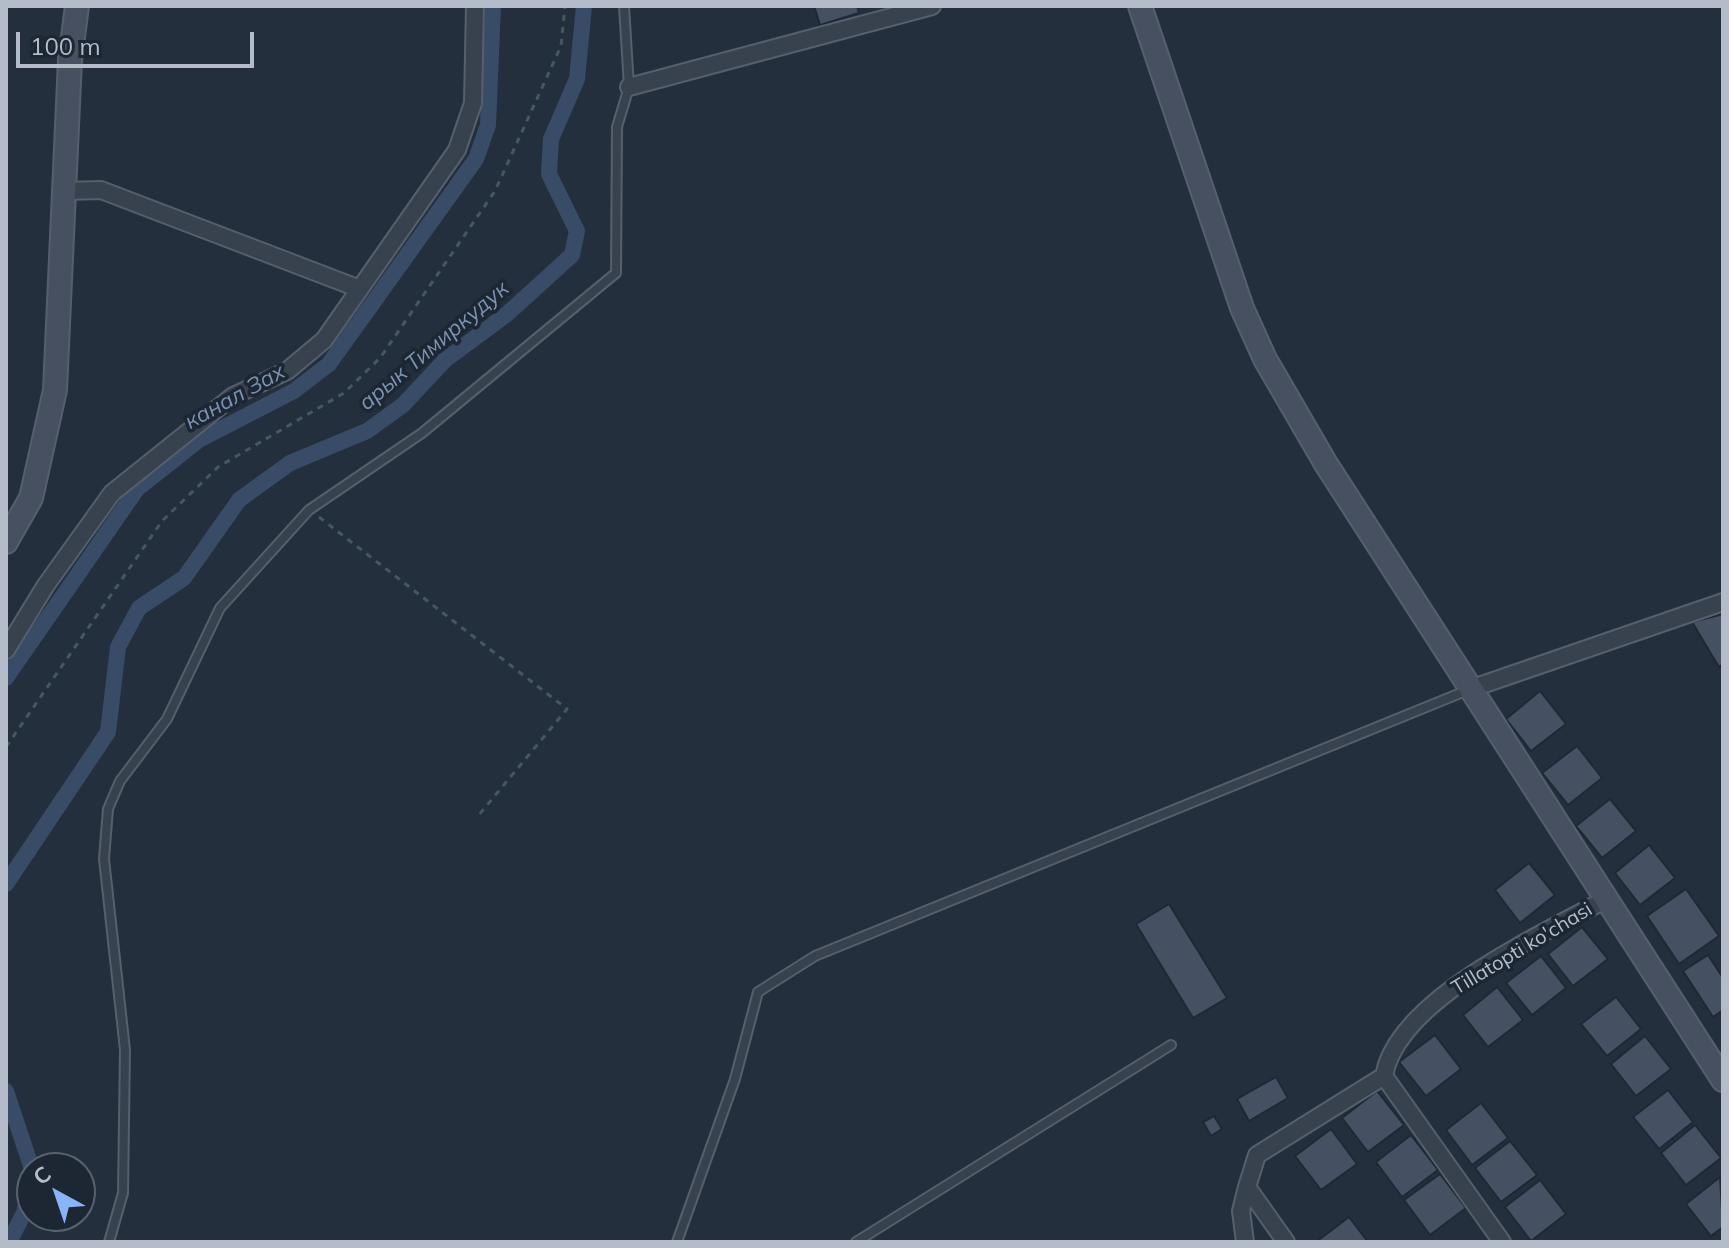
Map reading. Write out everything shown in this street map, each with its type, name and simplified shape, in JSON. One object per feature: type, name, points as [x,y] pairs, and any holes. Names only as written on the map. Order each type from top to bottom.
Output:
[{"type":"main road","points":[[6,542],[31,498],[55,390],[70,60],[77,6]]},
{"type":"main road","points":[[1140,6],[1228,269],[1259,346],[1301,423],[1723,1080]]},
{"type":"street","points":[[6,650],[46,585],[112,493],[233,396],[287,371],[324,340],[457,150],[473,103],[475,6]]},
{"type":"street","points":[[629,87],[932,6]]},
{"type":"street","points":[[64,191],[101,190],[360,289]]},
{"type":"street","points":[[1470,689],[1723,602]]},
{"type":"street","name":"Tillatopti ko'chasi","points":[[1384,1076],[1395,1044],[1438,1001],[1493,963],[1606,899]]},
{"type":"street","points":[[1245,1242],[1241,1211],[1257,1155],[1384,1076],[1502,1242]]},
{"type":"street","points":[[1247,1187],[1286,1242]]},
{"type":"lane","points":[[109,1242],[123,1193],[125,1050],[104,859],[108,809],[120,781],[167,719],[220,608],[309,510],[422,433],[616,273],[617,127],[629,87],[624,6]]},
{"type":"lane","points":[[677,1242],[735,1079],[758,992],[815,956],[1470,689]]},
{"type":"lane","points":[[856,1242],[1171,1045]]},
{"type":"path","points":[[6,747],[162,521],[218,467],[344,393],[380,358],[495,191],[561,46],[565,6]]},
{"type":"path","points":[[309,510],[567,709],[478,816]]},
{"type":"building","points":[[814,6],[857,6],[859,13],[820,25]]},
{"type":"building","points":[[1723,614],[1723,664],[1719,667],[1692,622]]},
{"type":"building","points":[[1540,691],[1566,724],[1531,751],[1506,719]]},
{"type":"building","points":[[1577,746],[1602,778],[1568,805],[1542,773]]},
{"type":"building","points":[[1610,799],[1636,831],[1602,858],[1576,826]]},
{"type":"building","points":[[1649,845],[1675,878],[1640,905],[1615,873]]},
{"type":"building","points":[[1529,863],[1555,895],[1520,923],[1495,890]]},
{"type":"building","points":[[1686,889],[1719,936],[1679,964],[1647,916]]},
{"type":"building","points":[[1169,904],[1227,998],[1193,1018],[1136,924]]},
{"type":"building","points":[[1582,927],[1608,959],[1573,986],[1548,954]]},
{"type":"building","points":[[1708,955],[1723,978],[1723,1010],[1713,1017],[1683,971]]},
{"type":"building","points":[[1541,956],[1566,988],[1532,1015],[1506,983]]},
{"type":"building","points":[[1497,987],[1523,1020],[1488,1047],[1463,1015]]},
{"type":"building","points":[[1616,997],[1641,1029],[1607,1056],[1581,1024]]},
{"type":"building","points":[[1435,1035],[1461,1069],[1426,1096],[1399,1062]]},
{"type":"building","points":[[1645,1036],[1671,1069],[1636,1096],[1611,1064]]},
{"type":"building","points":[[1276,1077],[1288,1098],[1249,1121],[1237,1099]]},
{"type":"building","points":[[1668,1090],[1693,1122],[1659,1149],[1633,1117]]},
{"type":"building","points":[[1377,1091],[1404,1125],[1368,1152],[1342,1118]]},
{"type":"building","points":[[1481,1103],[1508,1138],[1472,1165],[1446,1130]]},
{"type":"building","points":[[1214,1116],[1222,1129],[1211,1136],[1203,1122]]},
{"type":"building","points":[[1695,1125],[1721,1158],[1686,1185],[1661,1153]]},
{"type":"building","points":[[1331,1129],[1357,1164],[1321,1190],[1295,1156]]},
{"type":"building","points":[[1411,1135],[1438,1170],[1402,1197],[1376,1162]]},
{"type":"building","points":[[1510,1141],[1537,1175],[1501,1202],[1475,1168]]},
{"type":"building","points":[[1440,1174],[1466,1208],[1430,1235],[1404,1200]]},
{"type":"building","points":[[1720,1177],[1723,1227],[1711,1236],[1686,1204]]},
{"type":"building","points":[[1540,1180],[1566,1214],[1531,1241],[1505,1207]]},
{"type":"building","points":[[1349,1217],[1368,1242],[1316,1242]]},
{"type":"waterway","name":"канал Зах","points":[[6,678],[137,489],[199,440],[294,391],[329,364],[476,159],[488,125],[493,6]]},
{"type":"waterway","name":"арык Тимиркудук","points":[[6,884],[108,732],[118,647],[139,608],[184,578],[239,500],[290,463],[367,431],[403,405],[445,360],[507,314],[572,255],[577,231],[549,174],[551,139],[577,79],[584,6]]},
{"type":"waterway","name":"арык Тимиркудук","points":[[6,1091],[26,1152]]},
{"type":"waterway","name":"арык Тимиркудук","points":[[9,1242],[16,1228]]}]
